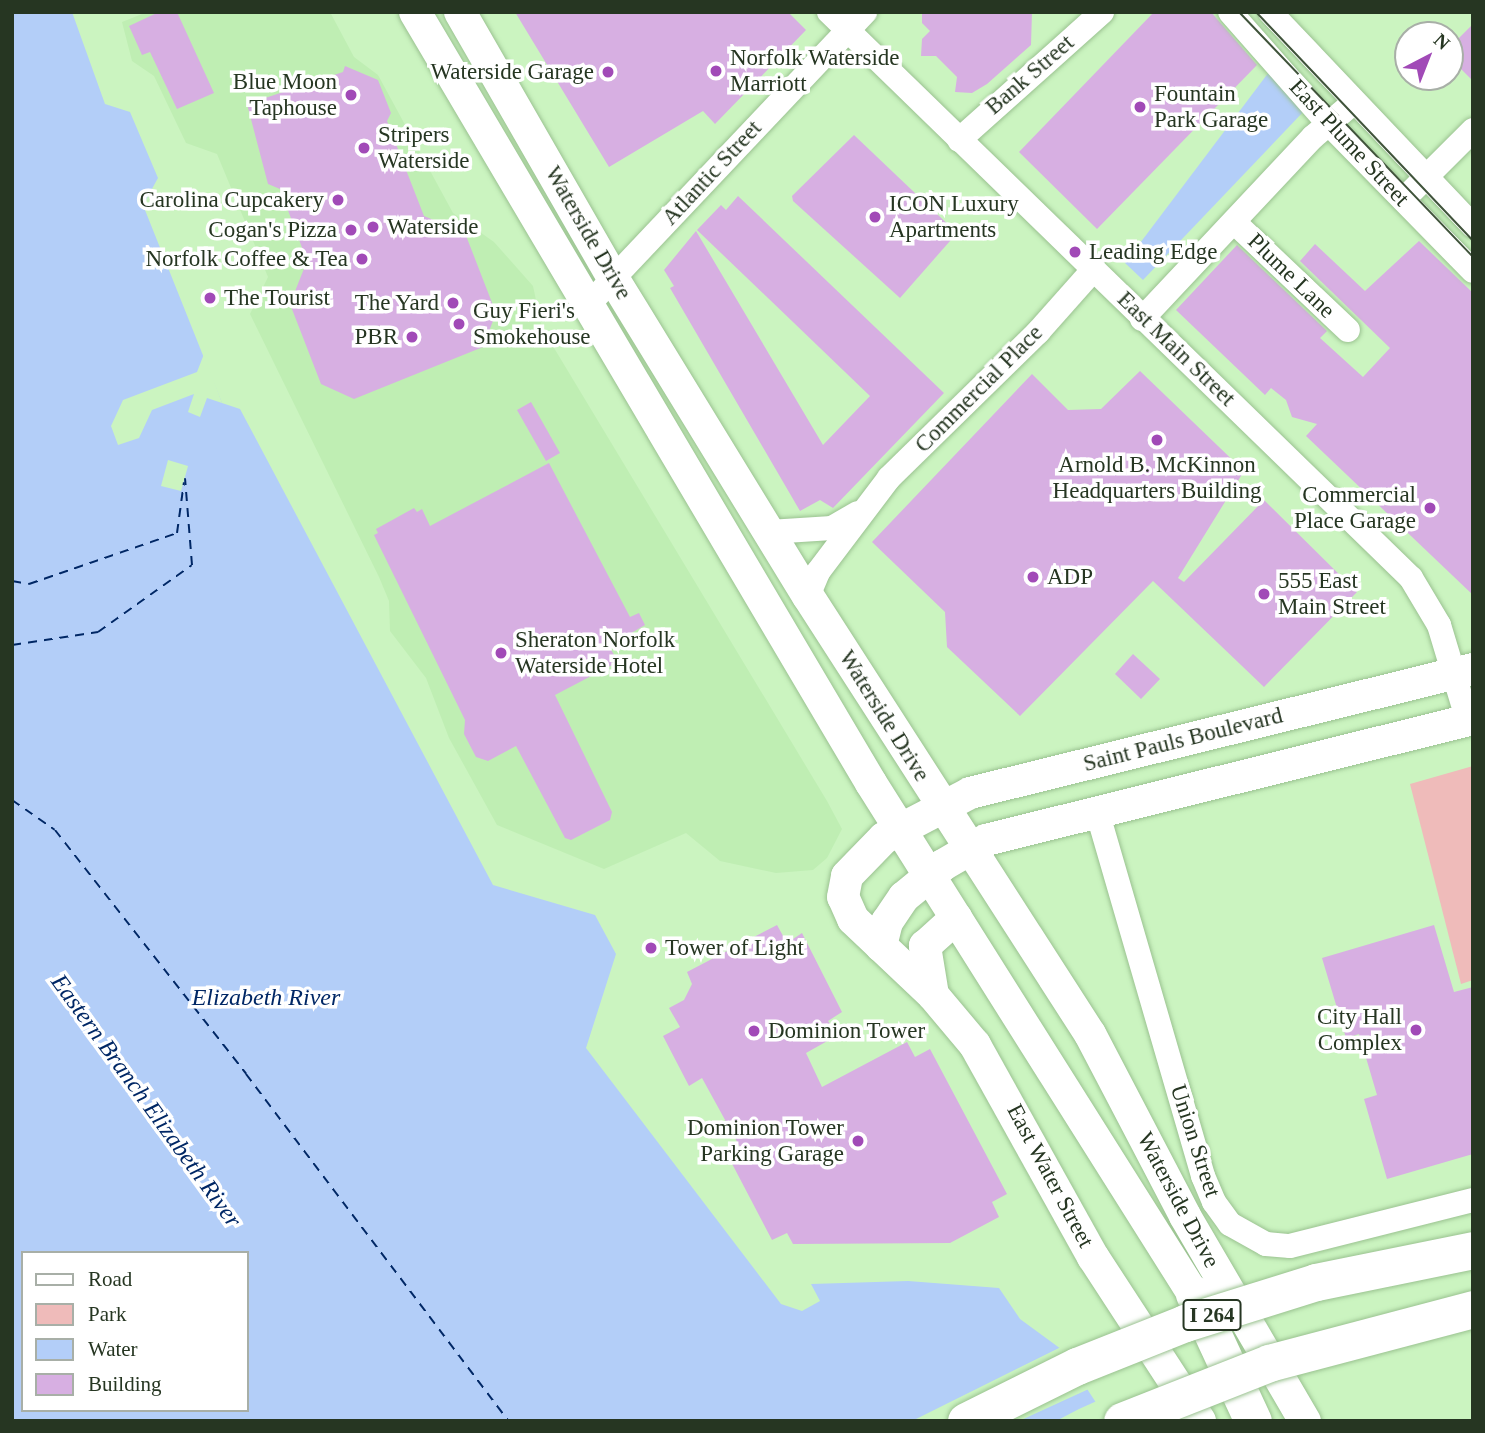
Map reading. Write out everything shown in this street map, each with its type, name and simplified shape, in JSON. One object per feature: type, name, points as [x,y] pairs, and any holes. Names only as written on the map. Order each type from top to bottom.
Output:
[{"type":"highway","name":"I 264","points":[[965,1421],[1077,1366],[1185,1323],[1316,1282],[1473,1250]]},
{"type":"highway","points":[[1194,1294],[1253,1421]]},
{"type":"highway","points":[[1122,1421],[1269,1363],[1473,1309]]},
{"type":"main road","name":"Waterside Drive","points":[[415,12],[589,304],[741,568],[929,876],[1273,1421]]},
{"type":"main road","name":"Waterside Drive","points":[[460,12],[613,278],[808,596],[1090,1034],[1185,1216],[1305,1421]]},
{"type":"main road","name":"Saint Pauls Boulevard","points":[[900,828],[970,793],[1464,671]]},
{"type":"main road","points":[[956,918],[903,954],[891,913],[929,876],[970,847],[997,836],[1470,720]]},
{"type":"main road","points":[[1254,723],[1278,767]]},
{"type":"main road","points":[[1097,811],[1094,793],[1101,782],[1175,741]]},
{"type":"main road","name":"East Water Street","points":[[900,828],[858,860],[843,891],[853,919],[903,954],[995,1075],[1093,1257],[1200,1421]]},
{"type":"street","name":"Bank Street","points":[[959,140],[1102,12]]},
{"type":"street","name":"East Plume Street","points":[[1230,12],[1328,123],[1473,271]]},
{"type":"street","name":"East Plume Street","points":[[1270,12],[1353,103],[1473,226]]},
{"type":"street","name":"Atlantic Street","points":[[589,304],[847,18]]},
{"type":"street","name":"East Main Street","points":[[847,18],[959,140],[1411,578],[1433,612],[1464,671],[1470,720]]},
{"type":"street","points":[[1142,319],[1328,123],[1353,103]]},
{"type":"street","points":[[1402,200],[1473,130]]},
{"type":"street","name":"Plume Lane","points":[[1234,222],[1348,330]]},
{"type":"street","name":"Commercial Place","points":[[808,596],[818,572],[864,509],[1094,269]]},
{"type":"street","name":"Commercial Place","points":[[769,532],[832,528],[864,509]]},
{"type":"street","name":"Union Street","points":[[1097,811],[1203,1175],[1214,1202],[1230,1224],[1266,1244],[1290,1246],[1473,1200]]},
{"type":"shaded area","points":[[147,12],[330,12],[354,57],[378,75],[453,213],[494,242],[533,286],[542,328],[827,801],[842,829],[827,858],[813,870],[776,873],[720,861],[686,833],[604,869],[497,825],[449,738],[426,678],[390,631],[389,601],[379,577],[250,314],[268,277],[217,154],[186,143],[154,76],[132,61],[122,22]]},
{"type":"green space","points":[[1473,766],[1473,980],[1461,984],[1410,784]]},
{"type":"water","name":"Elizabeth River","points":[[12,12],[72,12],[105,104],[130,112],[158,178],[143,205],[222,403],[240,409],[493,885],[595,915],[616,954],[586,1048],[781,1304],[802,1311],[820,1301],[811,1284],[908,1281],[999,1288],[1020,1319],[1061,1349],[1108,1421],[12,1421]]},
{"type":"water","points":[[1272,68],[1305,110],[1143,280],[1125,263]]},
{"type":"pier","points":[[204,354],[222,403],[207,398],[200,417],[188,412],[194,394],[152,410],[139,438],[118,445],[111,426],[123,400],[197,372]]},
{"type":"pier","points":[[168,460],[188,466],[181,491],[161,486]]},
{"type":"pier","points":[[1063,1346],[1091,1388],[1019,1421],[912,1421]]},
{"type":"pier","points":[[1099,1400],[1112,1421],[1056,1421],[1079,1409]]},
{"type":"building","points":[[159,12],[177,12],[214,93],[177,109],[150,52],[142,55],[129,26]]},
{"type":"building","points":[[515,12],[788,12],[806,30],[715,124],[703,111],[609,167]]},
{"type":"building","points":[[922,12],[1032,12],[1031,45],[987,84],[972,93],[955,92],[957,77],[936,56],[921,56],[922,39],[930,31],[922,23]]},
{"type":"building","name":"Fountain Park Garage","points":[[1154,12],[1211,12],[1257,65],[1097,229],[1019,152]]},
{"type":"building","points":[[1473,24],[1473,81],[1464,72],[1464,33]]},
{"type":"building","name":"Waterside","points":[[345,66],[378,80],[391,113],[387,121],[424,216],[465,233],[496,313],[483,347],[354,399],[321,384],[290,304],[307,261],[280,189],[268,184],[247,104],[343,72]]},
{"type":"building","name":"ICON Luxury Apartments","points":[[854,135],[957,233],[900,298],[793,201],[792,196]]},
{"type":"building","points":[[738,196],[944,393],[833,508],[820,500],[800,511],[670,288],[674,286],[664,270],[696,231],[823,445],[870,396],[697,230],[721,205],[726,210]]},
{"type":"building","points":[[1419,241],[1473,293],[1473,595],[1306,436],[1317,424],[1292,417],[1286,400],[1271,388],[1265,395],[1176,310],[1237,245],[1327,331],[1320,338],[1363,377],[1390,348],[1300,261],[1315,244],[1365,291]]},
{"type":"building","name":"ADP","points":[[1140,371],[1244,471],[1178,578],[1184,582],[1264,500],[1357,592],[1264,687],[1153,581],[1020,716],[947,647],[945,612],[872,542],[1032,374],[1068,410],[1101,409]]},
{"type":"building","points":[[531,402],[560,453],[546,461],[517,410]]},
{"type":"building","name":"Sheraton Norfolk Waterside Hotel","points":[[549,463],[630,617],[639,613],[645,625],[609,646],[618,662],[555,695],[612,812],[610,820],[571,840],[565,838],[516,746],[488,761],[476,757],[464,734],[465,720],[374,535],[378,533],[376,529],[414,508],[417,512],[422,509],[430,526]]},
{"type":"building","points":[[1133,654],[1160,679],[1141,699],[1115,674]]},
{"type":"building","name":"Dominion Tower Parking Garage","points":[[777,925],[787,943],[802,933],[842,1012],[828,1021],[838,1035],[806,1053],[822,1087],[907,1042],[915,1057],[930,1049],[1007,1194],[992,1202],[999,1217],[950,1243],[793,1244],[787,1233],[772,1240],[728,1156],[741,1149],[702,1078],[689,1086],[663,1036],[680,1027],[669,1008],[684,1000],[692,984],[687,972]]},
{"type":"building","points":[[1434,925],[1454,992],[1473,987],[1473,1154],[1387,1179],[1364,1099],[1377,1095],[1359,1034],[1346,1038],[1322,958]]},
{"type":"ferry route","points":[[12,645],[98,632],[192,565],[185,478]]},
{"type":"ferry route","points":[[12,581],[29,584],[177,533],[184,482]]},
{"type":"ferry route","points":[[12,800],[55,830],[246,1074],[508,1421]]},
{"type":"tram line","points":[[1239,12],[1473,257]]},
{"type":"tram line","points":[[1256,12],[1473,241]]},
{"type":"place","name":"Norfolk Waterside Marriott","points":[[716,71]]},
{"type":"place","name":"Waterside Garage","points":[[608,72]]},
{"type":"place","name":"Blue Moon Taphouse","points":[[351,95]]},
{"type":"place","name":"Fountain Park Garage","points":[[1140,107]]},
{"type":"place","name":"Stripers Waterside","points":[[364,148]]},
{"type":"place","name":"Carolina Cupcakery","points":[[338,200]]},
{"type":"place","name":"ICON Luxury Apartments","points":[[875,217]]},
{"type":"place","name":"Waterside","points":[[373,227]]},
{"type":"place","name":"Cogan's Pizza","points":[[351,230]]},
{"type":"place","name":"Leading Edge","points":[[1075,252]]},
{"type":"place","name":"Norfolk Coffee & Tea","points":[[362,259]]},
{"type":"place","name":"The Tourist","points":[[210,298]]},
{"type":"place","name":"The Yard","points":[[453,303]]},
{"type":"place","name":"Guy Fieri's Smokehouse","points":[[459,324]]},
{"type":"place","name":"PBR","points":[[412,337]]},
{"type":"place","name":"Arnold B. McKinnon Headquarters Building","points":[[1157,440]]},
{"type":"place","name":"Commercial Place Garage","points":[[1430,508]]},
{"type":"place","name":"ADP","points":[[1033,577]]},
{"type":"place","name":"555 East Main Street","points":[[1264,594]]},
{"type":"place","name":"Sheraton Norfolk Waterside Hotel","points":[[501,653]]},
{"type":"place","name":"Tower of Light","points":[[651,948]]},
{"type":"place","name":"City Hall Complex","points":[[1416,1030]]},
{"type":"place","name":"Dominion Tower","points":[[754,1031]]},
{"type":"place","name":"Dominion Tower Parking Garage","points":[[858,1141]]},
{"type":"water label","name":"Eastern Branch Elizabeth River","points":[[146,1101]]}]
